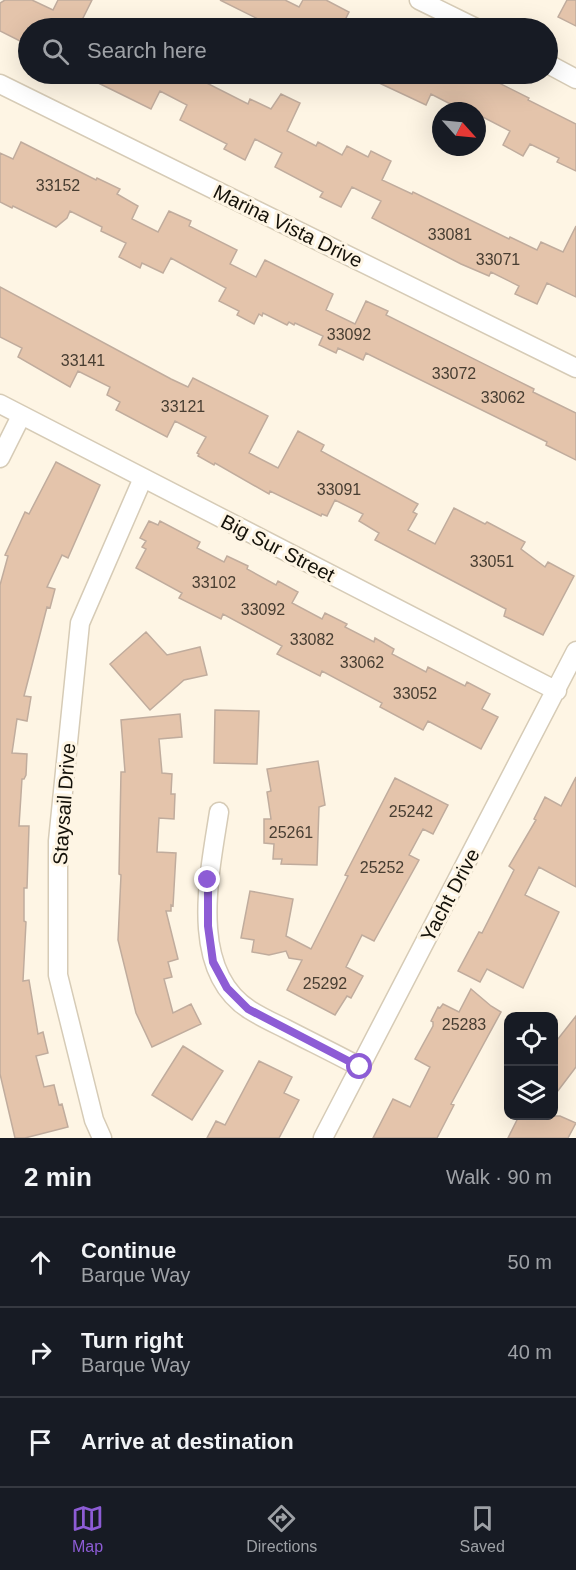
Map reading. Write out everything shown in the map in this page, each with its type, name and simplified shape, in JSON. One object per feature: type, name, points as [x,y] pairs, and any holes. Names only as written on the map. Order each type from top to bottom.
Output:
[{"type":"street","points":[[418,0],[455,18]]},
{"type":"street","points":[[558,69],[576,79]]},
{"type":"street","name":"Marina Vista Drive","points":[[0,84],[576,368]]},
{"type":"street","name":"Big Sur Street","points":[[0,404],[557,691]]},
{"type":"street","points":[[0,459],[21,416]]},
{"type":"street","name":"Staysail Drive","points":[[102,1138],[94,1120],[58,975],[58,841],[80,622],[143,478]]},
{"type":"street","name":"Yacht Drive","points":[[323,1138],[576,651]]},
{"type":"street","points":[[219,812],[208,880],[208,926],[213,962],[227,988],[248,1009],[360,1067]]},
{"type":"building","points":[[5,0],[32,0],[53,10],[58,0],[92,0],[83,18],[18,18],[18,40],[0,31],[0,3]]},
{"type":"building","points":[[220,0],[285,0],[299,7],[303,0],[326,0],[349,12],[346,18],[256,18]]},
{"type":"building","points":[[567,0],[576,0],[576,26],[558,17]]},
{"type":"building","points":[[100,84],[209,84],[248,104],[250,99],[271,109],[281,94],[300,103],[287,131],[316,146],[318,142],[342,155],[347,146],[368,157],[371,151],[391,161],[382,180],[412,194],[413,192],[509,239],[510,237],[537,250],[541,242],[563,252],[576,226],[576,297],[547,283],[537,304],[515,294],[519,286],[491,272],[489,276],[461,264],[372,218],[381,201],[352,187],[341,207],[320,197],[323,192],[275,167],[282,153],[255,139],[245,160],[224,149],[227,144],[180,120],[187,105],[160,91],[151,109]]},
{"type":"building","points":[[381,84],[501,84],[576,124],[576,171],[557,162],[559,158],[530,144],[523,156],[503,145],[510,131],[486,119],[486,102],[447,102],[431,94],[426,105]]},
{"type":"building","points":[[21,142],[96,180],[97,178],[120,189],[117,194],[138,206],[132,219],[158,232],[169,211],[191,221],[189,226],[237,250],[230,264],[256,277],[265,260],[333,294],[326,310],[355,324],[366,301],[388,311],[386,315],[534,389],[533,392],[576,413],[576,460],[546,445],[547,442],[366,353],[363,360],[338,348],[336,353],[319,345],[323,336],[295,323],[294,325],[289,322],[287,325],[263,313],[262,316],[259,314],[254,324],[237,315],[239,311],[219,301],[226,288],[171,258],[163,273],[142,263],[140,268],[119,257],[126,243],[101,231],[102,227],[70,211],[67,218],[56,227],[0,202],[0,153],[13,159]]},
{"type":"building","points":[[0,287],[171,379],[188,387],[193,378],[268,416],[249,453],[278,468],[298,431],[324,445],[321,451],[418,504],[413,512],[417,514],[408,530],[435,544],[454,508],[525,542],[521,549],[545,567],[548,562],[574,576],[543,635],[504,616],[506,609],[375,540],[379,533],[359,521],[363,514],[335,500],[327,516],[322,514],[321,516],[270,491],[269,494],[215,463],[214,465],[198,456],[197,453],[206,437],[175,421],[167,437],[116,410],[120,402],[107,395],[110,387],[78,371],[70,387],[18,357],[22,348],[0,337]]},
{"type":"building","points":[[56,462],[100,485],[68,558],[62,555],[47,587],[55,589],[50,608],[47,607],[24,696],[31,697],[27,721],[17,719],[12,753],[27,754],[26,775],[22,779],[19,826],[29,826],[27,888],[24,888],[24,921],[26,922],[23,981],[29,980],[38,1034],[43,1032],[48,1053],[36,1056],[44,1087],[54,1085],[68,1127],[25,1138],[15,1138],[0,1074],[0,585],[8,556],[5,555],[25,512],[29,514]]},
{"type":"building","points":[[149,521],[158,525],[160,521],[200,542],[197,548],[224,562],[227,556],[248,566],[247,569],[276,585],[278,581],[298,592],[292,603],[322,619],[325,613],[347,624],[345,627],[374,642],[375,638],[394,649],[392,654],[426,672],[428,667],[465,686],[467,682],[490,694],[482,709],[498,717],[481,749],[428,721],[423,730],[380,707],[382,703],[322,671],[320,676],[277,654],[282,646],[223,614],[221,619],[179,598],[182,593],[136,568],[146,549],[142,547],[146,541],[140,538]]},
{"type":"building","points":[[146,632],[167,655],[200,647],[207,675],[184,680],[150,710],[110,664]]},
{"type":"building","points":[[215,710],[259,711],[257,764],[214,763]]},
{"type":"building","points":[[180,714],[182,737],[159,739],[162,773],[172,774],[171,794],[175,794],[174,819],[159,818],[157,852],[176,853],[173,906],[171,905],[171,911],[166,911],[178,959],[168,962],[172,977],[164,979],[173,1013],[191,1004],[201,1024],[152,1047],[136,1013],[118,940],[121,875],[119,874],[121,772],[125,772],[121,720]]},
{"type":"building","points":[[318,761],[325,805],[319,807],[317,865],[281,864],[282,859],[273,859],[274,844],[264,843],[264,819],[271,819],[267,792],[271,791],[267,769]]},
{"type":"building","points":[[576,777],[576,887],[539,867],[525,895],[559,912],[523,988],[487,969],[480,982],[458,971],[479,932],[482,933],[514,870],[509,866],[536,820],[534,819],[545,797],[561,806]]},
{"type":"building","points":[[395,778],[448,805],[433,834],[423,829],[409,855],[419,860],[374,941],[362,935],[346,967],[363,976],[351,998],[347,996],[335,1015],[287,990],[302,960],[289,958],[286,951],[269,955],[252,952],[254,940],[241,938],[250,891],[293,899],[286,936],[311,949],[348,876],[345,875]]},
{"type":"building","points":[[471,989],[501,1012],[451,1104],[454,1105],[437,1138],[373,1138],[393,1099],[410,1107],[430,1067],[415,1059],[433,1026],[431,1021],[438,1007],[440,1008],[443,1004],[459,1012]]},
{"type":"building","points":[[576,1016],[576,1067],[558,1091],[558,1066],[558,1039]]},
{"type":"building","points":[[183,1046],[223,1071],[192,1120],[152,1095]]},
{"type":"building","points":[[259,1061],[292,1077],[284,1093],[299,1100],[279,1138],[207,1138],[216,1121],[225,1125]]},
{"type":"building","points":[[560,1116],[576,1123],[568,1138],[508,1138],[517,1120],[558,1120]]},
{"type":"route","points":[[208,880],[208,926],[213,962],[227,988],[248,1009],[360,1067]]}]
